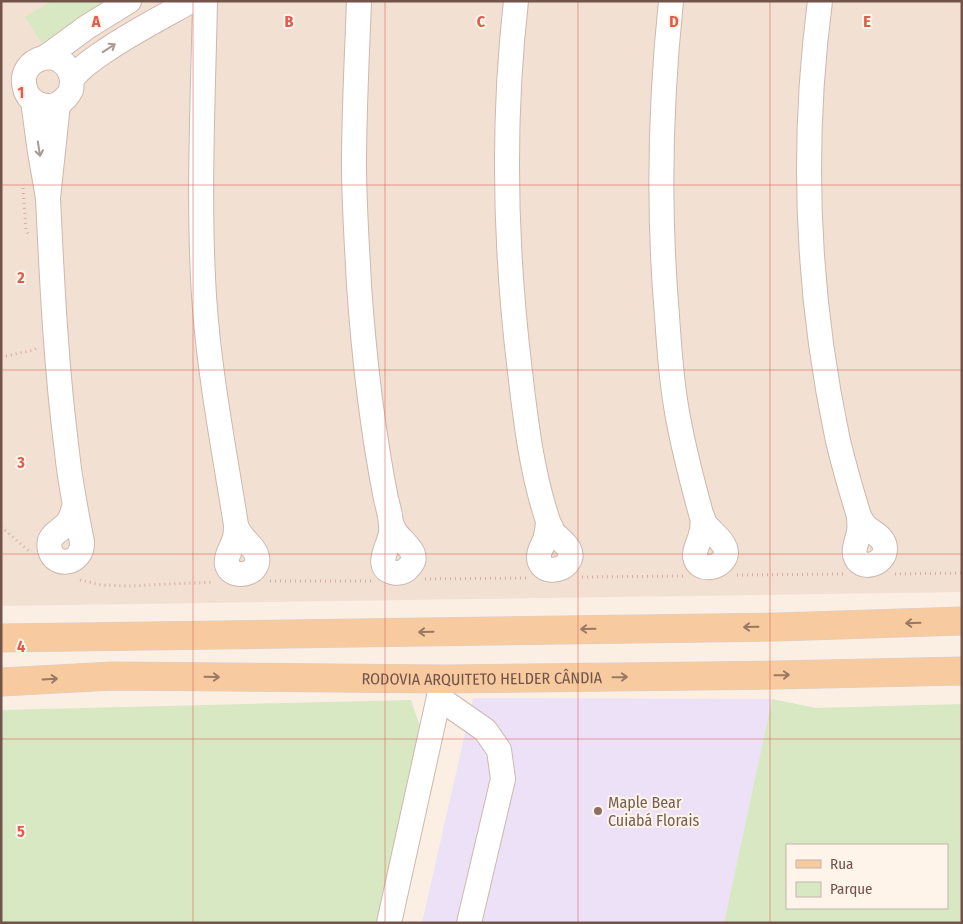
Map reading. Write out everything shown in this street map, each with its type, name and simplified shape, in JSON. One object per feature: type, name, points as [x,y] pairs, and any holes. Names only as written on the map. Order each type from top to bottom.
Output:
[{"type":"main road","points":[[1,638],[778,627],[962,621]]},
{"type":"main road","name":"RODOVIA ARQUITETO HELDER CÂNDIA","points":[[1,682],[114,676],[441,688],[787,675],[962,671]]},
{"type":"lane","points":[[46,57],[86,28],[129,1]]},
{"type":"lane","points":[[72,79],[96,57],[141,28],[191,1]]},
{"type":"lane","points":[[205,1],[201,217],[204,298],[211,366],[236,525]]},
{"type":"lane","points":[[359,1],[354,110],[356,240],[369,392],[380,467],[391,523]]},
{"type":"lane","points":[[516,1],[510,79],[508,144],[511,277],[525,412],[536,479],[548,521]]},
{"type":"lane","points":[[671,1],[663,104],[661,173],[664,290],[676,407],[703,518]]},
{"type":"lane","points":[[820,1],[811,95],[809,152],[812,266],[826,381],[837,438],[859,516]]},
{"type":"lane","points":[[46,57],[61,61],[70,72],[72,79],[71,89],[66,98],[58,104],[49,106],[40,105],[33,101],[27,95],[24,87],[26,71],[31,64],[38,59],[46,57]]},
{"type":"lane","points":[[33,101],[48,198],[58,366],[67,453],[75,504]]},
{"type":"lane","points":[[48,198],[58,104]]},
{"type":"lane","points":[[389,923],[441,688]]},
{"type":"lane","points":[[441,688],[485,730],[499,750],[503,779],[469,923]]},
{"type":"path","points":[[1,527],[33,554]]},
{"type":"path","points":[[893,574],[962,573]]},
{"type":"path","points":[[732,575],[846,574]]},
{"type":"path","points":[[576,577],[684,576]]},
{"type":"path","points":[[421,579],[527,578]]},
{"type":"path","points":[[73,579],[128,586],[215,582]]},
{"type":"path","points":[[268,581],[378,581]]},
{"type":"shaded area","points":[[1,1],[962,1],[962,592],[1,606]]},
{"type":"shaded area","name":"Maple Bear Cuiabá Florais","points":[[473,698],[772,699],[724,923],[422,923]]},
{"type":"green space","points":[[52,1],[108,1],[42,43],[25,17]]},
{"type":"green space","points":[[772,699],[816,708],[962,704],[962,923],[724,923]]},
{"type":"green space","points":[[411,700],[421,729],[380,923],[1,923],[1,710]]},
{"type":"place","name":"Maple Bear Cuiabá Florais","points":[[598,811]]}]
